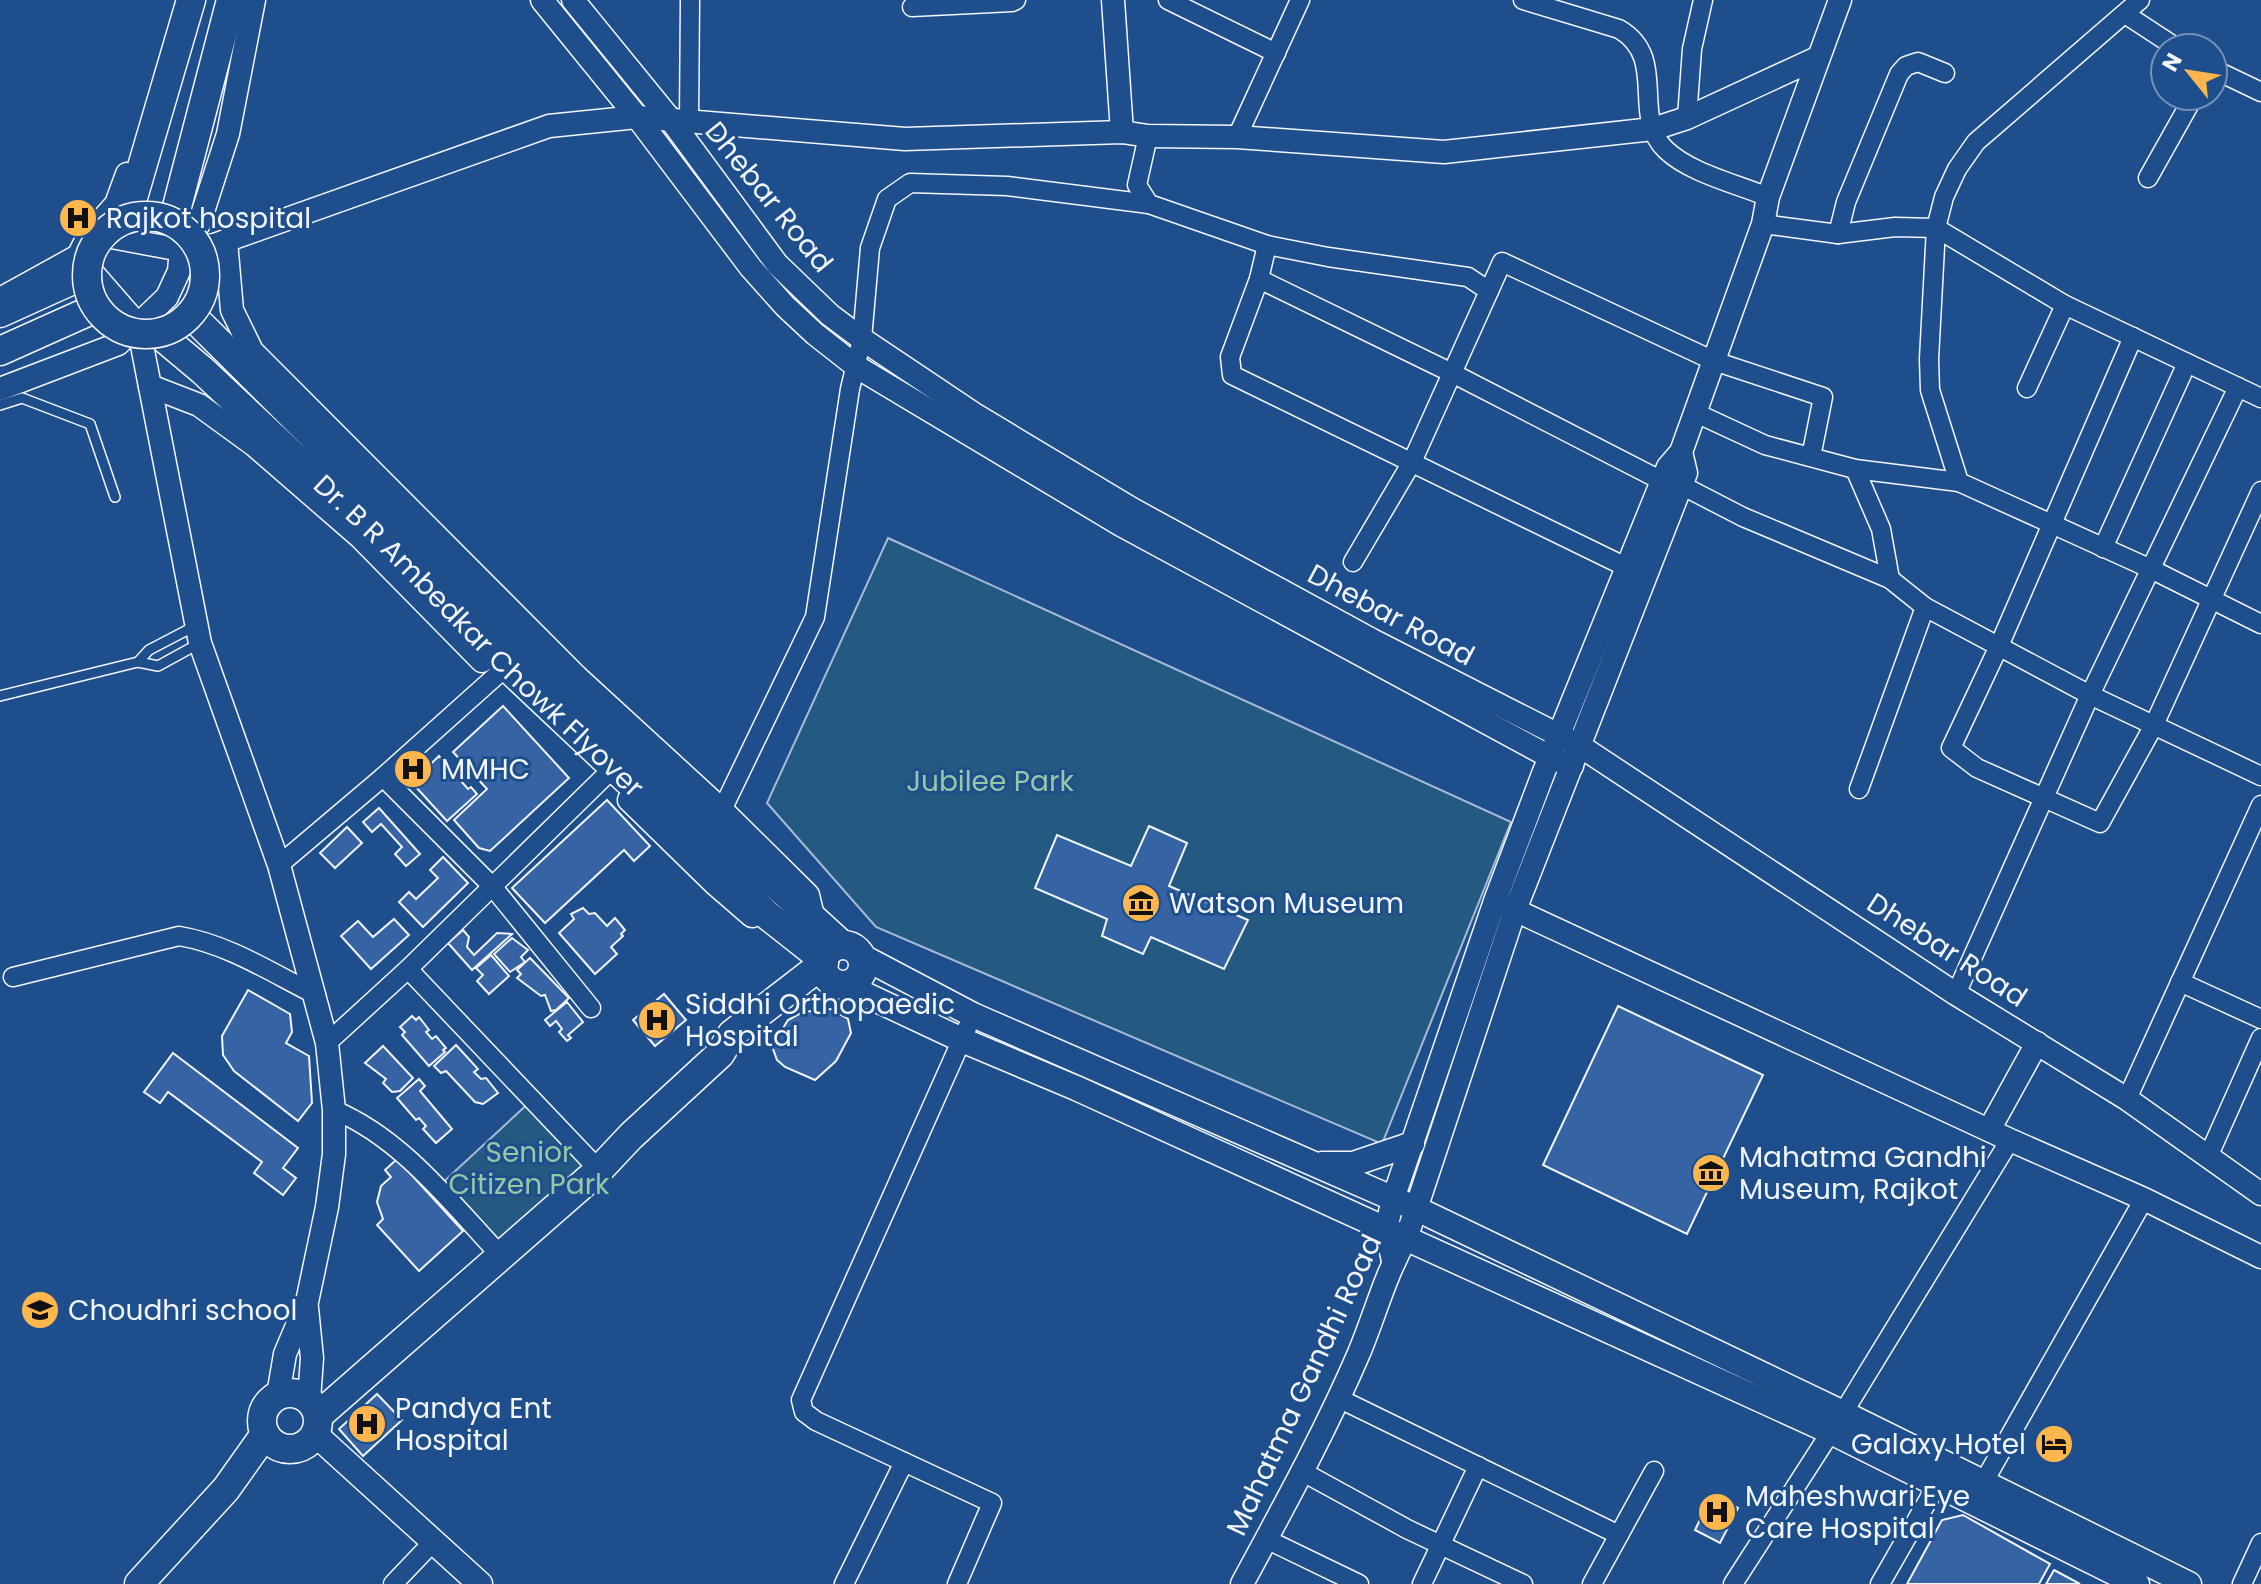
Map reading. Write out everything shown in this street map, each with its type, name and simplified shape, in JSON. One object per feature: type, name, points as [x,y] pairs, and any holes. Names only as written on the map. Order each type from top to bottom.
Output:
[{"type":"main road","points":[[127,218],[191,0]]},
{"type":"main road","points":[[173,222],[231,0]]},
{"type":"main road","points":[[0,313],[82,265],[98,240],[111,227],[127,218],[145,215],[173,222],[189,234],[200,250],[205,267],[202,292],[191,315],[176,327],[149,330],[140,335],[123,331],[108,322],[96,308],[88,292],[82,265]]},
{"type":"main road","points":[[0,351],[96,308]]},
{"type":"main road","name":"Dr. B R Ambedkar Chowk Flyover","points":[[191,315],[633,754],[775,904],[805,929],[838,965]]},
{"type":"main road","name":"Dr. B R Ambedkar Chowk Flyover","points":[[149,330],[202,370],[383,540],[506,666],[729,876],[775,904]]},
{"type":"main road","points":[[838,965],[962,1040],[1076,1088],[1396,1234],[1837,1423]]},
{"type":"main road","points":[[838,965],[973,1015],[1417,1209],[1943,1475],[2189,1584]]},
{"type":"main road","points":[[275,1441],[302,1446],[314,1417],[599,1170],[720,1054],[732,1034],[838,965]]},
{"type":"main road","points":[[1316,1164],[1353,1164],[1412,1144]]},
{"type":"main road","points":[[275,1441],[262,1416],[265,1408],[278,1395],[294,1393],[433,1542],[480,1584]]},
{"type":"main road","points":[[139,1584],[226,1489],[275,1441]]},
{"type":"main road","points":[[1978,1492],[2137,1584]]},
{"type":"street","points":[[82,265],[90,233],[110,212],[121,191],[178,0]]},
{"type":"street","points":[[254,0],[228,134],[199,224],[181,250],[179,271],[149,330],[150,386],[198,634],[279,865],[327,1043],[334,1110],[334,1154],[327,1207],[307,1302],[285,1354],[278,1395]]},
{"type":"street","name":"Dhebar Road","points":[[542,0],[637,117],[751,268],[795,316],[857,367],[1121,525],[1576,756],[2127,1099],[2261,1194]]},
{"type":"street","name":"Dhebar Road","points":[[573,0],[679,120],[777,264],[830,315],[974,414],[1132,509],[1372,640],[1554,747]]},
{"type":"street","points":[[679,120],[690,0]]},
{"type":"street","points":[[912,7],[1016,0]]},
{"type":"street","points":[[1113,0],[1122,132]]},
{"type":"street","points":[[1168,0],[1276,53]]},
{"type":"street","points":[[1237,137],[1300,0]]},
{"type":"street","points":[[1523,0],[1619,29],[1633,37],[1645,58],[1653,129],[1664,148],[1681,163],[1768,197]]},
{"type":"street","points":[[1687,118],[1692,49],[1703,0]]},
{"type":"street","points":[[1396,1234],[1393,1199],[1495,901],[1626,567],[1671,483],[1686,473],[1681,452],[1763,224],[1768,197],[1840,0]]},
{"type":"street","points":[[1959,482],[1930,390],[1936,228],[1944,197],[1957,169],[1976,142],[2140,0]]},
{"type":"street","points":[[2125,14],[2153,32]]},
{"type":"street","points":[[90,233],[181,250],[226,241],[549,126],[637,117],[905,139],[1122,132],[1444,152],[1653,129],[1687,118],[1817,58]]},
{"type":"street","points":[[1838,234],[1846,202],[1899,74],[1906,66],[1918,62],[1945,73]]},
{"type":"street","points":[[2229,77],[2261,92]]},
{"type":"street","points":[[2148,178],[2185,112]]},
{"type":"street","points":[[1148,136],[1137,185],[1149,204]]},
{"type":"street","points":[[722,810],[815,617],[850,389],[862,339],[870,248],[887,199],[910,183],[1007,186],[1149,204],[1267,245],[1468,277],[1489,291]]},
{"type":"street","points":[[1763,224],[1838,234],[1895,227],[1936,228],[2065,305],[2261,398]]},
{"type":"street","points":[[150,386],[199,405],[254,445],[360,537],[497,675],[715,884],[773,934],[782,939],[805,929],[808,895],[722,810],[577,677],[252,351],[232,310],[226,241]]},
{"type":"street","points":[[1267,245],[1259,279],[1230,357],[1232,375],[1626,567]]},
{"type":"street","points":[[1353,562],[1412,462],[1502,262],[1714,361],[1823,397],[1811,457]]},
{"type":"street","points":[[0,299],[82,265]]},
{"type":"street","points":[[82,265],[149,330]]},
{"type":"street","points":[[1259,279],[1671,483],[1890,579],[1925,607],[2090,695],[2261,776]]},
{"type":"street","points":[[2027,388],[2065,305]]},
{"type":"street","points":[[0,389],[149,330]]},
{"type":"street","points":[[2133,337],[1999,646],[1951,748],[1977,768],[2100,823],[2154,725],[2261,491]]},
{"type":"street","points":[[2103,548],[2187,363]]},
{"type":"street","points":[[1956,994],[2090,695],[2238,387]]},
{"type":"street","points":[[1696,413],[1765,445],[1855,469],[1959,482],[2260,622]]},
{"type":"street","points":[[1855,469],[1881,529],[1890,579]]},
{"type":"street","name":"Mahatma Gandhi Road","points":[[1242,1584],[1303,1472],[1359,1353],[1393,1261],[1396,1234],[1417,1209],[1515,910],[1576,756],[1671,483]]},
{"type":"street","points":[[1859,789],[1925,607]]},
{"type":"street","points":[[279,865],[497,675]]},
{"type":"street","points":[[383,777],[492,886],[591,1008]]},
{"type":"street","points":[[327,1043],[408,969],[604,777]]},
{"type":"street","points":[[2127,1099],[2261,805]]},
{"type":"street","points":[[1495,901],[2144,1199],[2261,1257]]},
{"type":"street","points":[[13,977],[179,936],[200,939],[223,948],[316,995]]},
{"type":"street","points":[[408,969],[599,1170]]},
{"type":"street","points":[[2180,982],[2261,1019]]},
{"type":"street","points":[[957,1584],[992,1503],[816,1421],[804,1412],[801,1400],[973,1015]]},
{"type":"street","points":[[2208,1157],[2261,1038]]},
{"type":"street","points":[[1989,1130],[2037,1043]]},
{"type":"street","points":[[334,1110],[360,1121],[384,1139],[419,1170],[502,1257]]},
{"type":"street","points":[[1733,1584],[1837,1423],[2010,1140]]},
{"type":"street","points":[[1978,1492],[2144,1199]]},
{"type":"street","points":[[307,1302],[314,1417]]},
{"type":"street","points":[[1338,1398],[1619,1535]]},
{"type":"street","points":[[844,1584],[904,1462]]},
{"type":"street","points":[[1422,1584],[1478,1466]]},
{"type":"street","points":[[1592,1584],[1654,1471]]},
{"type":"street","points":[[1303,1472],[1441,1545],[1523,1584]]},
{"type":"street","points":[[1880,1584],[1943,1475]]},
{"type":"street","points":[[1266,1539],[1359,1584]]},
{"type":"street","points":[[393,1584],[433,1542]]},
{"type":"street","points":[[2242,1584],[2261,1543]]},
{"type":"lane","points":[[0,405],[22,398],[90,424],[115,497]]},
{"type":"lane","points":[[0,696],[138,662],[158,666],[198,634]]},
{"type":"lane","points":[[138,662],[149,650],[198,634]]},
{"type":"green space","name":"Jubilee Park","points":[[888,538],[1511,822],[1382,1144],[876,927],[767,803]]},
{"type":"green space","name":"Senior Citizen Park","points":[[532,1100],[599,1170],[502,1257],[439,1186]]},
{"type":"building","points":[[503,706],[569,778],[490,851],[479,848],[454,820],[487,789],[453,752]]},
{"type":"building","points":[[439,756],[468,789],[471,787],[477,794],[447,821],[413,781]]},
{"type":"building","points":[[607,800],[650,846],[634,861],[624,850],[545,923],[512,888]]},
{"type":"building","points":[[379,808],[420,854],[406,866],[395,854],[402,847],[381,824],[372,832],[363,822]]},
{"type":"building","name":"Watson Museum","points":[[1149,826],[1187,843],[1169,886],[1248,920],[1224,969],[1151,937],[1143,954],[1102,936],[1107,919],[1035,888],[1057,835],[1131,866]]},
{"type":"building","points":[[347,827],[362,843],[335,868],[320,853]]},
{"type":"building","points":[[443,857],[468,883],[423,927],[399,902],[409,892],[416,899],[438,878],[430,870]]},
{"type":"building","points":[[583,908],[589,914],[595,913],[607,926],[615,918],[625,930],[611,947],[617,954],[595,974],[559,933],[574,919],[571,914]]},
{"type":"building","points":[[394,919],[409,935],[371,969],[341,936],[358,921],[373,937]]},
{"type":"building","points":[[463,930],[469,937],[467,947],[474,955],[497,933],[512,934],[472,970],[448,943]]},
{"type":"building","points":[[512,938],[528,950],[521,957],[525,962],[510,972],[494,954]]},
{"type":"building","points":[[491,955],[509,976],[489,994],[477,981],[483,975],[476,968]]},
{"type":"building","points":[[530,958],[569,998],[556,1010],[551,1011],[545,995],[541,996],[517,978],[521,974],[517,970]]},
{"type":"building","points":[[248,990],[290,1014],[292,1032],[286,1043],[309,1056],[312,1103],[298,1121],[234,1071],[223,1055],[222,1036]]},
{"type":"building","points":[[664,994],[686,1020],[655,1046],[633,1020]]},
{"type":"building","points":[[567,1002],[583,1022],[568,1035],[571,1038],[567,1041],[559,1032],[562,1029],[556,1021],[550,1026],[545,1020]]},
{"type":"building","points":[[1618,1006],[1763,1075],[1687,1234],[1543,1165]]},
{"type":"building","points":[[831,1009],[848,1019],[851,1033],[836,1061],[815,1080],[785,1067],[777,1060],[772,1046],[788,1020],[803,1012]]},
{"type":"building","points":[[412,1016],[416,1020],[419,1017],[432,1039],[436,1036],[446,1048],[429,1066],[402,1035],[405,1032],[400,1027]]},
{"type":"building","points":[[456,1045],[478,1069],[474,1072],[481,1079],[486,1078],[498,1093],[483,1104],[475,1102],[446,1071],[441,1073],[434,1066]]},
{"type":"building","points":[[383,1046],[413,1078],[400,1091],[392,1092],[383,1083],[386,1079],[365,1063]]},
{"type":"building","points":[[173,1053],[298,1148],[283,1168],[296,1178],[283,1195],[254,1173],[262,1162],[168,1092],[160,1103],[144,1092]]},
{"type":"building","points":[[419,1079],[425,1086],[420,1091],[452,1129],[436,1143],[423,1129],[426,1126],[419,1118],[416,1120],[397,1098]]},
{"type":"building","points":[[397,1159],[463,1231],[419,1271],[377,1225],[383,1219],[377,1202],[381,1186],[391,1177],[385,1170]]},
{"type":"building","points":[[377,1394],[402,1420],[363,1456],[339,1429]]},
{"type":"building","points":[[1712,1495],[1738,1508],[1720,1543],[1695,1530]]},
{"type":"building","points":[[1963,1515],[2050,1564],[2039,1584],[1907,1584],[1942,1520]]},
{"type":"building","points":[[2054,1570],[2080,1584],[2046,1584]]},
{"type":"place","name":"Rajkot hospital","points":[[78,218]]},
{"type":"place","name":"MMHC","points":[[413,769]]},
{"type":"place","name":"Watson Museum","points":[[1141,903]]},
{"type":"place","name":"Siddhi Orthopaedic Hospital","points":[[657,1020]]},
{"type":"place","name":"Mahatma Gandhi Museum, Rajkot","points":[[1711,1173]]},
{"type":"place","name":"Choudhri school","points":[[40,1310]]},
{"type":"place","name":"Pandya Ent Hospital","points":[[367,1424]]},
{"type":"place","name":"Galaxy Hotel","points":[[2054,1444]]},
{"type":"place","name":"Maheshwari Eye Care Hospital","points":[[1717,1512]]}]
